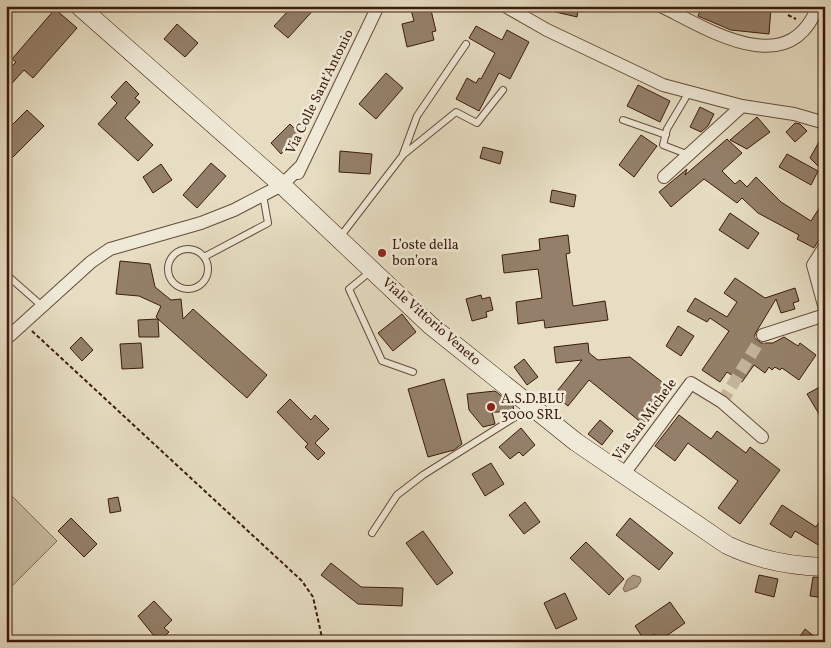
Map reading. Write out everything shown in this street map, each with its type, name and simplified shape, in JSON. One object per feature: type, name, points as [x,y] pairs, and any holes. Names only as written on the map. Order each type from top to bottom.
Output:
[{"type":"main road","name":"Viale Vittorio Veneto","points":[[79,6],[286,188],[430,325],[576,442],[708,534],[740,551],[780,563],[825,567]]},
{"type":"street","name":"Via Colle Sant'Antonio","points":[[6,339],[91,262],[110,249],[201,223],[263,195],[286,188],[300,167],[378,6]]},
{"type":"street","points":[[505,6],[546,30],[654,81],[742,106],[794,114],[825,123]]},
{"type":"street","points":[[661,6],[727,40],[763,46],[783,45],[798,36],[812,22],[818,6]]},
{"type":"street","points":[[664,177],[742,106]]},
{"type":"street","points":[[825,246],[813,265],[825,309]]},
{"type":"street","points":[[763,335],[825,315]]},
{"type":"street","name":"Via San Michele","points":[[623,474],[691,383],[722,402],[762,437]]},
{"type":"lane","points":[[6,14],[12,6]]},
{"type":"lane","points":[[403,156],[418,116],[466,44]]},
{"type":"lane","points":[[339,238],[403,156],[456,112],[477,123],[503,90]]},
{"type":"lane","points":[[689,92],[666,135],[663,145],[689,154]]},
{"type":"lane","points":[[623,120],[666,135]]},
{"type":"lane","points":[[204,257],[268,222],[263,195]]},
{"type":"lane","points":[[187,248],[199,252],[204,257],[208,270],[203,282],[191,289],[184,289],[169,277],[168,264],[175,253],[187,248]]},
{"type":"lane","points":[[372,270],[349,289],[382,361],[413,372]]},
{"type":"lane","points":[[8,276],[42,306]]},
{"type":"lane","points":[[372,533],[397,496],[423,475],[532,406]]},
{"type":"path","points":[[788,15],[796,19]]},
{"type":"path","points":[[23,323],[302,581],[313,597],[323,642]]},
{"type":"shaded area","points":[[6,490],[57,541],[6,592]]},
{"type":"shaded area","points":[[633,575],[640,577],[641,581],[637,587],[625,592],[623,589],[627,580]]},
{"type":"building","points":[[283,6],[317,6],[288,38],[274,26],[288,11]]},
{"type":"building","points":[[430,6],[436,31],[432,32],[434,40],[407,47],[402,24],[414,21],[411,10]]},
{"type":"building","points":[[548,6],[579,6],[577,17],[547,10]]},
{"type":"building","points":[[702,6],[771,8],[769,34],[731,30],[698,16]]},
{"type":"building","points":[[55,9],[77,28],[33,78],[24,70],[6,90],[6,72],[16,62],[12,59]]},
{"type":"building","points":[[177,24],[198,43],[185,57],[164,39]]},
{"type":"building","points":[[476,26],[502,40],[507,30],[529,42],[510,79],[499,73],[479,111],[456,99],[467,78],[476,83],[479,78],[481,79],[495,53],[469,38]]},
{"type":"building","points":[[386,73],[403,88],[376,119],[359,104]]},
{"type":"building","points":[[126,81],[139,94],[135,98],[140,102],[125,118],[153,145],[138,161],[98,124],[117,103],[111,97]]},
{"type":"building","points":[[638,85],[670,101],[660,122],[627,106]]},
{"type":"building","points":[[700,107],[714,114],[708,126],[701,132],[690,127]]},
{"type":"building","points":[[27,110],[44,126],[6,164],[6,131]]},
{"type":"building","points":[[757,117],[770,132],[747,149],[730,140]]},
{"type":"building","points":[[795,123],[800,124],[807,131],[795,142],[786,132]]},
{"type":"building","points":[[290,124],[300,134],[281,154],[271,143]]},
{"type":"building","points":[[825,131],[825,159],[820,168],[810,158]]},
{"type":"building","points":[[641,135],[657,146],[634,177],[619,165]]},
{"type":"building","points":[[727,139],[742,153],[722,171],[735,184],[740,180],[747,187],[756,177],[781,202],[811,221],[825,199],[825,238],[818,241],[814,248],[797,239],[799,235],[758,213],[742,198],[737,203],[704,179],[671,207],[659,192],[687,169],[685,175]]},
{"type":"building","points":[[483,147],[503,152],[500,164],[480,158]]},
{"type":"building","points":[[340,151],[372,154],[370,174],[339,172]]},
{"type":"building","points":[[787,154],[818,171],[811,185],[779,167]]},
{"type":"building","points":[[211,163],[226,176],[197,208],[183,195]]},
{"type":"building","points":[[161,164],[172,180],[153,193],[143,177]]},
{"type":"building","points":[[552,190],[576,195],[574,207],[550,202]]},
{"type":"building","points":[[730,213],[759,233],[748,249],[719,230]]},
{"type":"building","points":[[568,235],[570,253],[566,254],[573,306],[605,301],[608,320],[545,328],[544,320],[518,324],[516,302],[542,298],[538,269],[504,273],[502,255],[540,250],[539,239]]},
{"type":"building","points":[[120,261],[150,264],[155,287],[171,300],[181,299],[183,319],[193,309],[267,375],[247,398],[156,317],[161,306],[139,296],[116,294]]},
{"type":"building","points":[[735,278],[765,298],[795,288],[799,301],[793,303],[795,309],[781,313],[776,299],[755,334],[755,338],[761,343],[773,343],[784,337],[798,346],[800,343],[816,355],[799,380],[782,368],[780,370],[775,367],[772,370],[769,367],[765,373],[754,365],[742,382],[727,372],[720,382],[702,370],[729,331],[710,318],[707,322],[687,311],[695,298],[727,317],[737,302],[724,293]]},
{"type":"building","points":[[481,295],[482,299],[490,297],[493,310],[486,312],[487,317],[472,321],[466,299]]},
{"type":"building","points":[[402,314],[416,332],[393,351],[378,333]]},
{"type":"building","points":[[158,319],[159,337],[139,337],[138,320]]},
{"type":"building","points":[[678,326],[694,336],[681,356],[666,346]]},
{"type":"building","points":[[81,337],[93,350],[82,361],[70,348]]},
{"type":"building","points":[[141,343],[143,368],[122,369],[120,344]]},
{"type":"building","points":[[588,343],[589,353],[598,360],[630,357],[671,389],[643,424],[589,380],[568,406],[554,395],[582,360],[556,363],[554,347]]},
{"type":"building","points":[[524,359],[538,377],[527,385],[514,367]]},
{"type":"building","points":[[444,379],[462,444],[454,450],[428,457],[408,389]]},
{"type":"building","points":[[825,384],[825,424],[807,394]]},
{"type":"building","name":"A.S.D.BLU 3000 SRL","points":[[495,391],[513,405],[514,412],[492,412],[495,424],[483,427],[469,410],[467,394]]},
{"type":"building","points":[[290,399],[311,420],[315,415],[329,429],[315,443],[325,453],[318,460],[305,447],[308,444],[277,412]]},
{"type":"building","points":[[679,415],[711,439],[717,431],[746,453],[750,447],[780,470],[740,524],[718,508],[738,481],[688,443],[675,461],[655,446]]},
{"type":"building","points":[[600,420],[613,431],[602,445],[588,434]]},
{"type":"building","points":[[521,428],[535,445],[523,456],[519,452],[510,459],[499,447]]},
{"type":"building","points":[[491,463],[504,484],[485,496],[472,474]]},
{"type":"building","points":[[118,497],[121,511],[110,513],[108,499]]},
{"type":"building","points":[[525,502],[540,522],[524,534],[509,515]]},
{"type":"building","points":[[782,505],[816,527],[825,513],[825,549],[795,531],[791,538],[770,524]]},
{"type":"building","points":[[71,518],[97,544],[84,557],[58,531]]},
{"type":"building","points":[[630,518],[673,553],[659,570],[616,535]]},
{"type":"building","points":[[423,531],[453,573],[437,585],[406,543]]},
{"type":"building","points":[[586,542],[624,579],[609,595],[570,558]]},
{"type":"building","points":[[331,563],[361,587],[403,588],[402,606],[358,604],[321,575]]},
{"type":"building","points":[[759,575],[778,579],[774,597],[755,592]]},
{"type":"building","points":[[813,577],[825,578],[825,598],[810,596]]},
{"type":"building","points":[[565,593],[577,619],[556,629],[544,603]]},
{"type":"building","points":[[154,601],[172,620],[164,628],[169,632],[159,642],[138,616]]},
{"type":"building","points":[[670,602],[685,623],[659,641],[654,634],[645,641],[635,626]]},
{"type":"building","points":[[805,629],[821,642],[796,642]]},
{"type":"tunnel","points":[[722,402],[763,335]]},
{"type":"place","name":"L’oste della bon’ora","points":[[382,253]]},
{"type":"place","name":"A.S.D.BLU 3000 SRL","points":[[491,407]]}]
